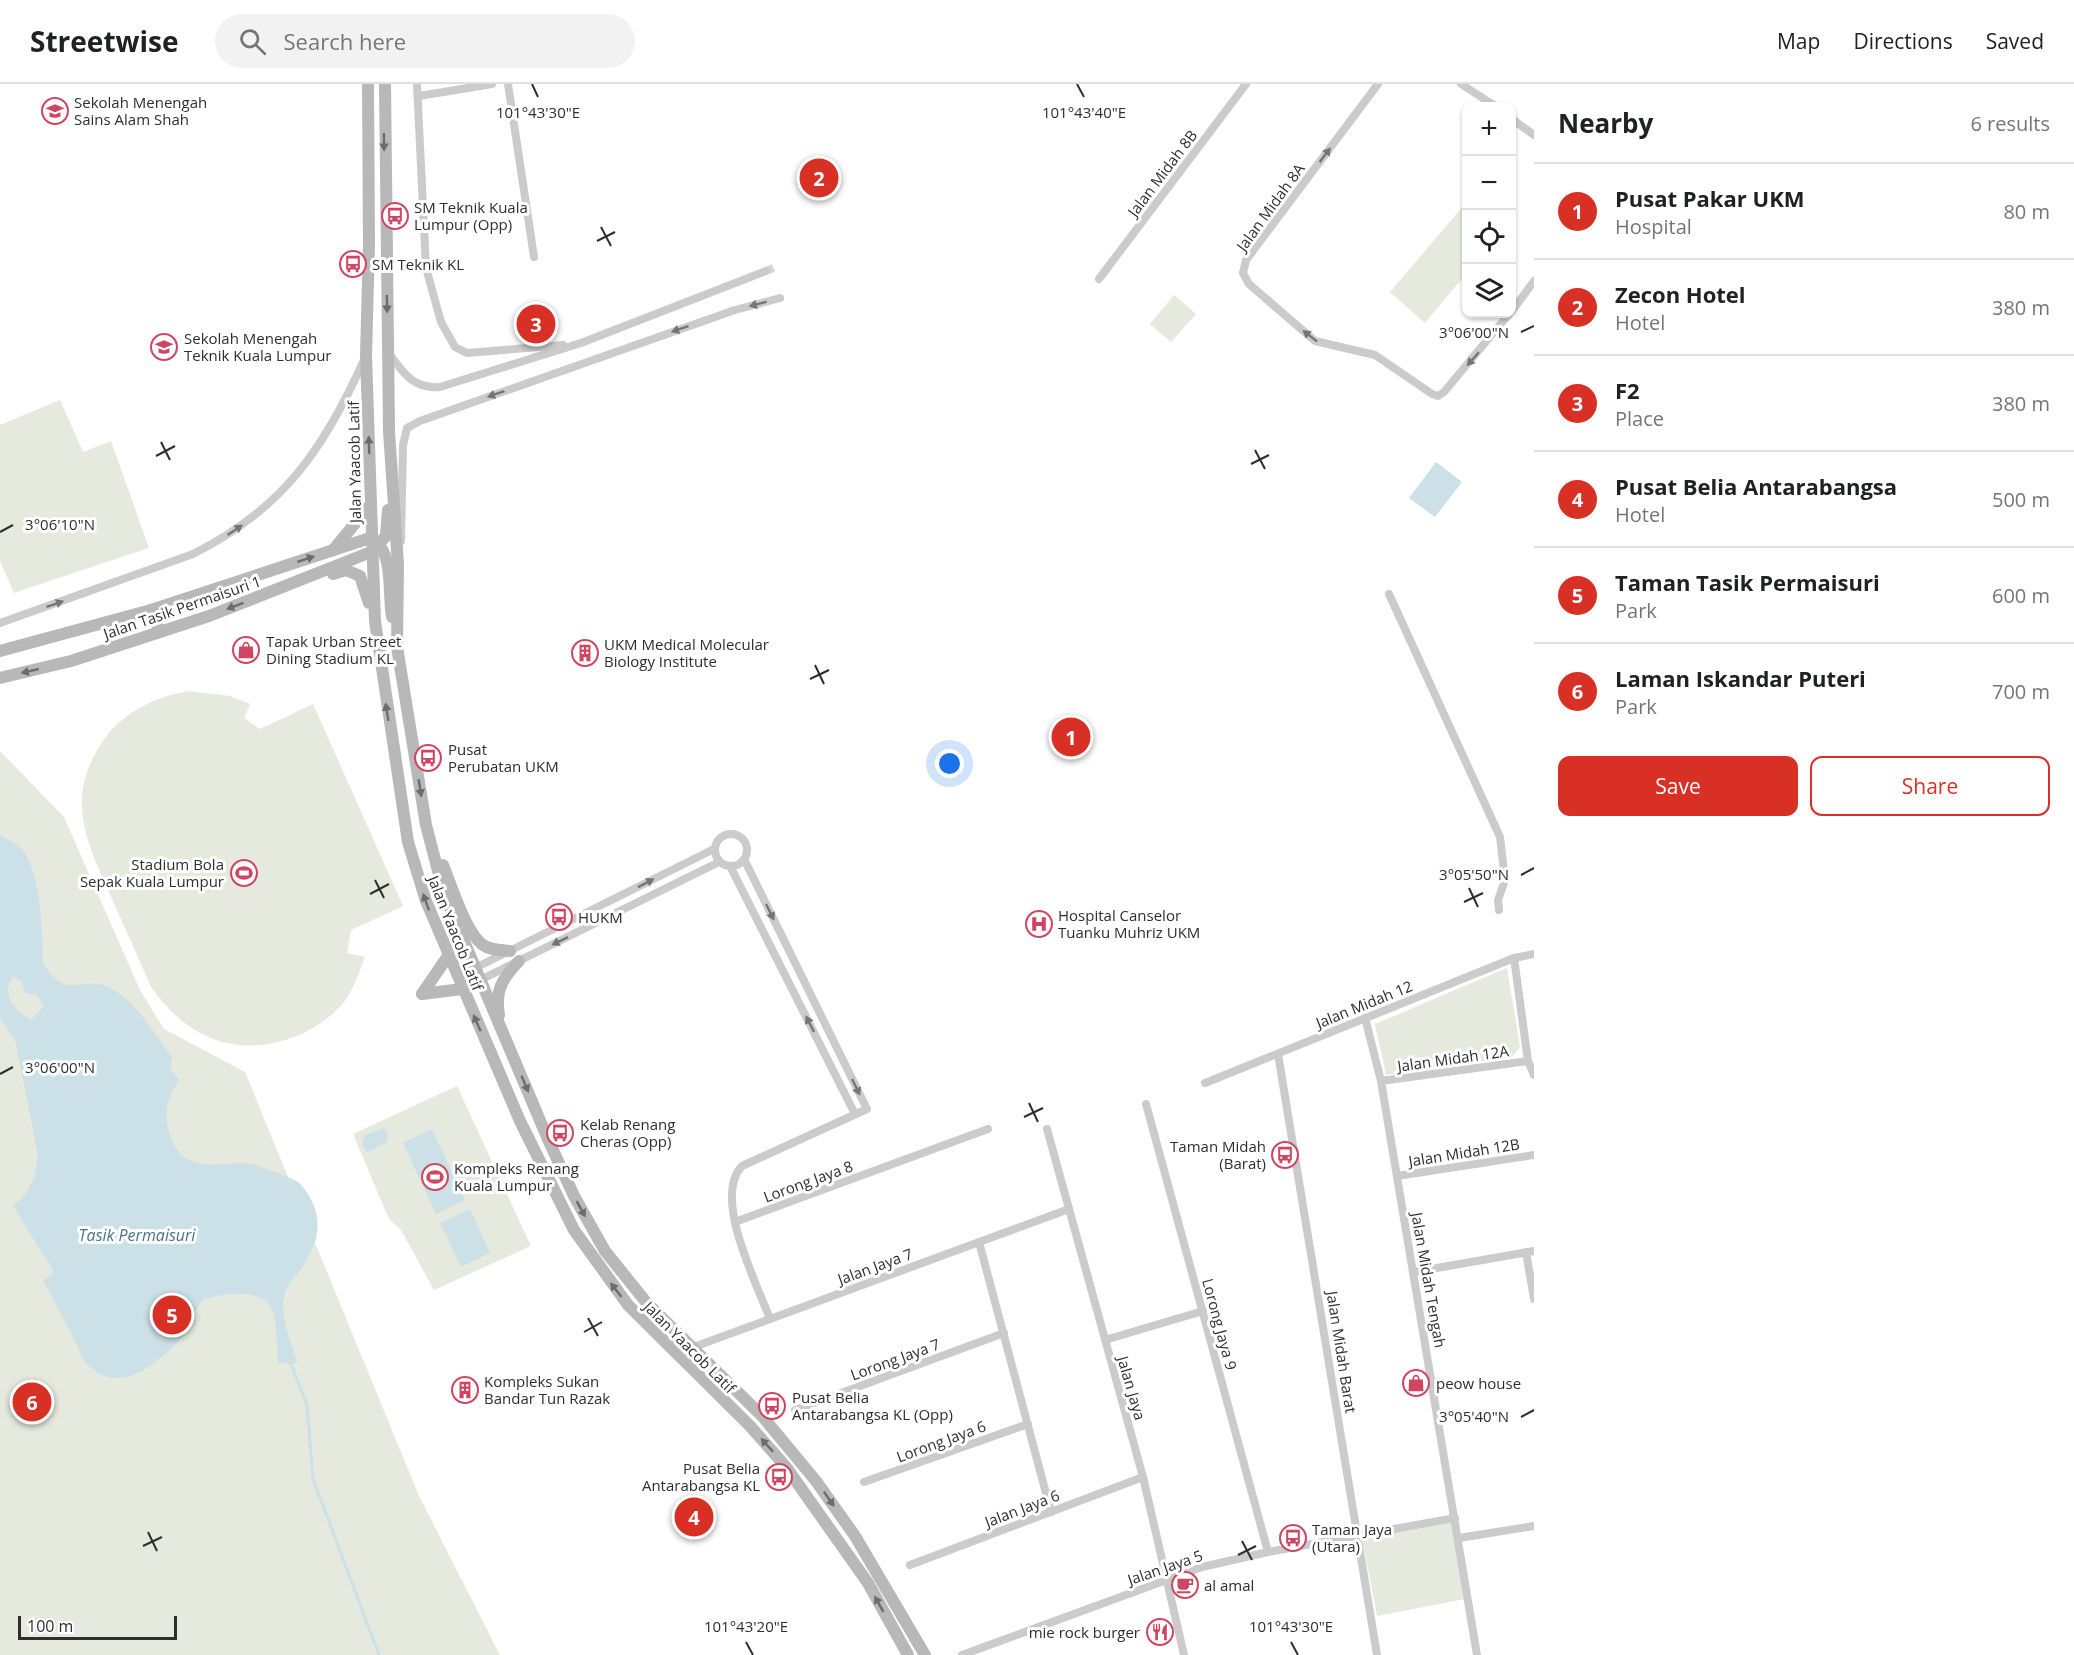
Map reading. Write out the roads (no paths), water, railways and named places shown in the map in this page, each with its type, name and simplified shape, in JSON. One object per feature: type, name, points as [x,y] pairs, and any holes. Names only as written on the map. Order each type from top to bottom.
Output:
[{"type":"street","name":"Jalan Yaacob Latif","points":[[368,84],[369,244],[366,356],[375,621],[408,842],[426,901],[448,956],[540,1162],[574,1230],[602,1272],[660,1340],[750,1426],[786,1467],[868,1583],[908,1655]]},
{"type":"street","name":"Jalan Yaacob Latif","points":[[385,84],[387,352],[389,431],[398,565],[397,647],[426,825],[444,894],[573,1196],[605,1251],[646,1302],[763,1417],[816,1481],[855,1536],[925,1655]]},
{"type":"street","points":[[417,84],[426,268],[441,322],[454,347],[467,353],[581,343]]},
{"type":"street","points":[[419,96],[492,84]]},
{"type":"street","points":[[508,84],[534,257]]},
{"type":"street","name":"Jalan Midah 8B","points":[[1099,279],[1246,84]]},
{"type":"street","name":"Jalan Midah 8A","points":[[1378,84],[1246,260],[1243,273],[1249,284],[1315,341],[1375,355],[1438,396],[1478,354],[1505,318]]},
{"type":"street","points":[[1461,84],[1489,102]]},
{"type":"street","points":[[1516,122],[1534,135]]},
{"type":"street","points":[[387,352],[404,375],[426,388],[440,387],[581,343],[766,271]]},
{"type":"street","name":"Jalan Midah 8A","points":[[1516,304],[1534,281]]},
{"type":"street","points":[[398,565],[402,536],[404,445],[407,428],[420,420],[735,310],[780,298]]},
{"type":"street","points":[[0,623],[193,554],[223,539],[256,516],[286,487],[315,453],[346,399],[366,356]]},
{"type":"street","points":[[389,431],[386,536],[373,544],[386,561],[389,602],[397,647]]},
{"type":"street","points":[[333,550],[371,504]]},
{"type":"street","name":"Jalan Tasik Permaisuri 1","points":[[0,651],[151,610],[333,550],[373,544]]},
{"type":"street","name":"Jalan Tasik Permaisuri 1","points":[[0,678],[71,662],[160,632],[290,585],[373,544]]},
{"type":"street","points":[[290,585],[346,570],[355,573],[360,576],[375,621]]},
{"type":"street","points":[[1389,594],[1500,837],[1505,879],[1498,900],[1499,910]]},
{"type":"street","points":[[151,610],[160,632]]},
{"type":"street","points":[[426,825],[473,933],[482,944],[510,951]]},
{"type":"street","points":[[460,983],[474,968],[714,849],[722,835],[738,835],[747,847],[744,860],[867,1108],[742,1166],[733,1181],[731,1191],[735,1222],[770,1319]]},
{"type":"street","points":[[714,849],[719,862]]},
{"type":"street","points":[[448,956],[422,994],[460,983],[480,981],[719,862],[730,866],[744,860]]},
{"type":"street","points":[[730,866],[855,1114]]},
{"type":"street","name":"Jalan Midah 12","points":[[1205,1083],[1514,958],[1534,954]]},
{"type":"street","points":[[1514,958],[1528,1061],[1534,1075]]},
{"type":"street","points":[[502,1031],[497,995],[503,979],[519,961]]},
{"type":"street","name":"Jalan Midah Tengah","points":[[1365,1018],[1382,1081],[1460,1538],[1477,1655]]},
{"type":"street","name":"Jalan Midah Barat","points":[[1278,1054],[1377,1655]]},
{"type":"street","name":"Jalan Midah 12A","points":[[1382,1081],[1528,1061]]},
{"type":"street","name":"Lorong Jaya 9","points":[[1146,1104],[1268,1552]]},
{"type":"street","name":"Lorong Jaya 8","points":[[735,1222],[988,1129]]},
{"type":"street","name":"Jalan Jaya","points":[[1047,1129],[1143,1477],[1184,1655]]},
{"type":"street","name":"Jalan Midah 12B","points":[[1397,1176],[1534,1155]]},
{"type":"street","name":"Jalan Jaya 7","points":[[691,1348],[1069,1209]]},
{"type":"street","points":[[979,1242],[1051,1512]]},
{"type":"street","points":[[1414,1272],[1530,1251],[1534,1299]]},
{"type":"street","points":[[1105,1340],[1203,1311]]},
{"type":"street","name":"Lorong Jaya 7","points":[[795,1410],[1004,1333]]},
{"type":"street","name":"Lorong Jaya 6","points":[[864,1482],[1028,1424]]},
{"type":"street","name":"Jalan Jaya 6","points":[[910,1565],[1143,1477]]},
{"type":"street","name":"Jalan Jaya 5","points":[[962,1655],[1202,1567],[1268,1552],[1455,1518]]},
{"type":"street","points":[[1460,1538],[1534,1526]]},
{"type":"water","points":[[1436,462],[1462,482],[1435,517],[1409,498]]},
{"type":"water","name":"Tasik Permaisuri","points":[[0,835],[23,851],[34,874],[40,904],[43,962],[52,975],[68,985],[100,984],[120,994],[137,1010],[172,1057],[170,1068],[179,1080],[169,1099],[166,1118],[173,1144],[179,1152],[194,1162],[203,1164],[240,1163],[265,1168],[298,1182],[309,1197],[317,1217],[316,1238],[308,1258],[287,1288],[283,1304],[287,1329],[297,1362],[291,1364],[278,1362],[275,1321],[270,1306],[263,1299],[254,1295],[233,1294],[203,1300],[194,1313],[196,1323],[160,1359],[146,1369],[131,1376],[116,1378],[101,1374],[86,1363],[43,1281],[54,1272],[13,1206],[25,1195],[34,1178],[38,1156],[15,1039],[0,1018]],"holes":[[[13,977],[21,981],[26,994],[35,994],[44,1006],[31,1020],[15,1007],[9,996],[9,983]]]},
{"type":"water","points":[[384,1128],[388,1136],[386,1143],[367,1152],[362,1144],[364,1136]]},
{"type":"water","points":[[432,1129],[465,1200],[436,1214],[403,1143]]},
{"type":"water","points":[[470,1209],[490,1253],[461,1267],[440,1223]]},
{"type":"waterway","points":[[291,1364],[307,1405],[313,1479],[379,1655]]},
{"type":"tunnel","points":[[766,271],[776,267]]},
{"type":"place","name":"Sekolah Menengah Sains Alam Shah","points":[[55,111]]},
{"type":"place","name":"Zecon Hotel","points":[[819,178]]},
{"type":"place","name":"SM Teknik Kuala Lumpur (Opp)","points":[[395,216]]},
{"type":"place","name":"SM Teknik KL","points":[[353,264]]},
{"type":"place","name":"F2","points":[[536,324]]},
{"type":"place","name":"Sekolah Menengah Teknik Kuala Lumpur","points":[[164,347]]},
{"type":"place","name":"Tapak Urban Street Dining Stadium KL","points":[[246,650]]},
{"type":"place","name":"UKM Medical Molecular Biology Institute","points":[[585,653]]},
{"type":"place","name":"Pusat Pakar UKM","points":[[1071,737]]},
{"type":"place","name":"Pusat Perubatan UKM","points":[[428,758]]},
{"type":"place","name":"Stadium Bola Sepak Kuala Lumpur","points":[[244,873]]},
{"type":"place","name":"HUKM","points":[[559,917]]},
{"type":"place","name":"Hospital Canselor Tuanku Muhriz UKM","points":[[1039,924]]},
{"type":"place","name":"Kelab Renang Cheras (Opp)","points":[[560,1133]]},
{"type":"place","name":"Taman Midah (Barat)","points":[[1285,1155]]},
{"type":"place","name":"Kompleks Renang Kuala Lumpur","points":[[435,1177]]},
{"type":"place","name":"Taman Tasik Permaisuri","points":[[172,1315]]},
{"type":"place","name":"peow house","points":[[1416,1383]]},
{"type":"place","name":"Kompleks Sukan Bandar Tun Razak","points":[[465,1390]]},
{"type":"place","name":"Laman Iskandar Puteri","points":[[32,1402]]},
{"type":"place","name":"Pusat Belia Antarabangsa KL (Opp)","points":[[772,1406]]},
{"type":"place","name":"Pusat Belia Antarabangsa KL","points":[[779,1477]]},
{"type":"place","name":"Pusat Belia Antarabangsa","points":[[694,1517]]},
{"type":"place","name":"Taman Jaya (Utara)","points":[[1293,1538]]},
{"type":"place","name":"al amal","points":[[1185,1585]]},
{"type":"place","name":"mie rock burger","points":[[1160,1632]]}]
